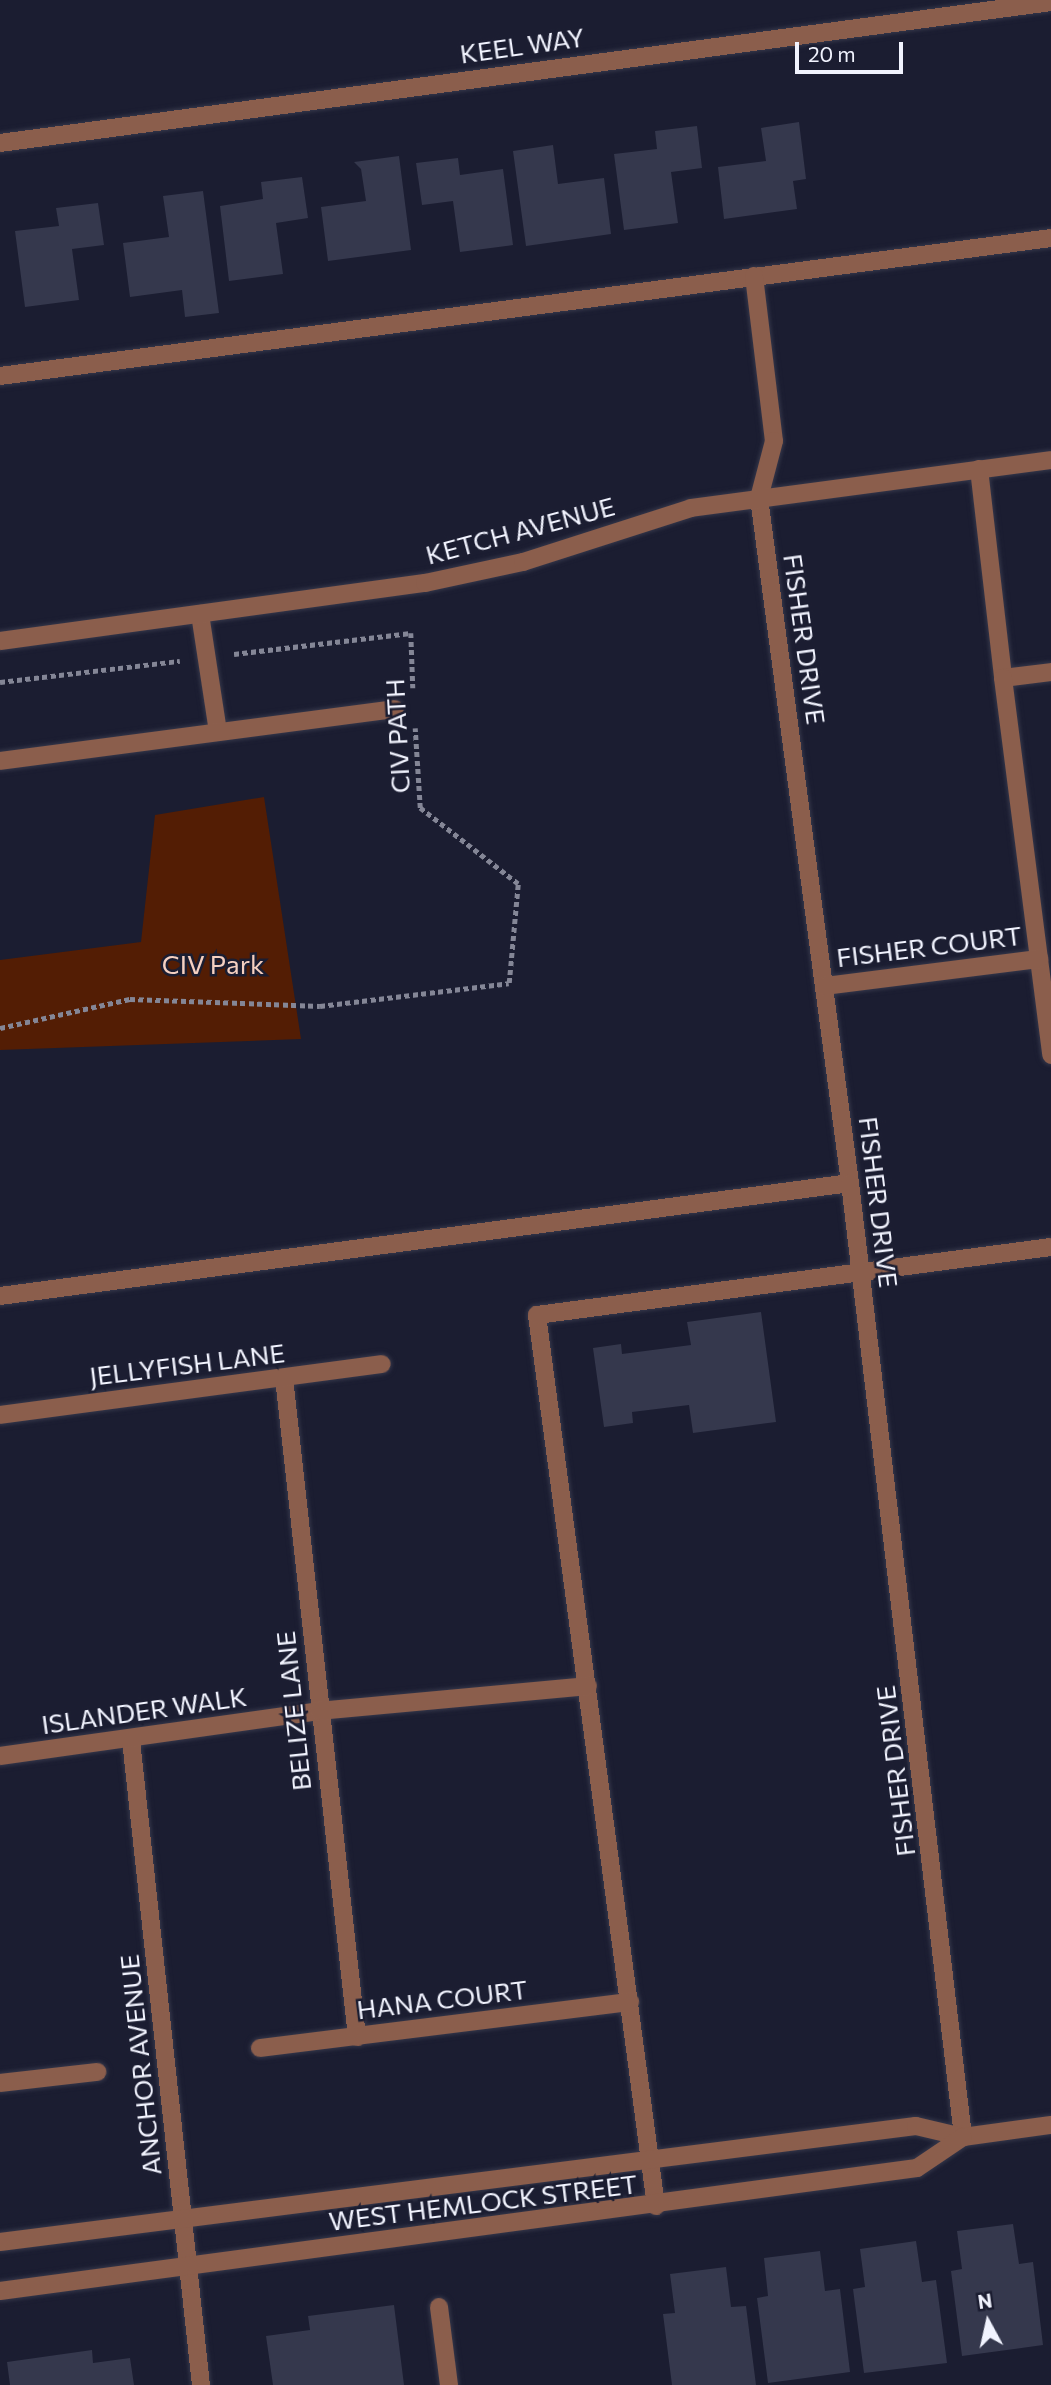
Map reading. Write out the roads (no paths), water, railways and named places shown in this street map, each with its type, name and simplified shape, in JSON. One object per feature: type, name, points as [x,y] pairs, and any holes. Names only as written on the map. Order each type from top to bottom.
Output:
[{"type":"street","name":"KEEL WAY","points":[[0,143],[1051,2]]},
{"type":"street","points":[[0,376],[1051,238]]},
{"type":"street","name":"FISHER DRIVE","points":[[754,276],[774,440],[759,498],[861,1271],[963,2137]]},
{"type":"street","name":"KETCH AVENUE","points":[[0,641],[425,583],[523,562],[691,508],[1051,460]]},
{"type":"street","points":[[979,469],[1051,1055]]},
{"type":"street","points":[[200,614],[218,732]]},
{"type":"street","points":[[1003,678],[1051,671]]},
{"type":"street","points":[[0,761],[395,709]]},
{"type":"street","name":"FISHER COURT","points":[[825,986],[1039,958]]},
{"type":"street","points":[[0,1294],[850,1183]]},
{"type":"street","points":[[656,2206],[537,1315],[1051,1247]]},
{"type":"street","name":"JELLYFISH LANE","points":[[0,1415],[382,1364]]},
{"type":"street","name":"BELIZE LANE","points":[[284,1378],[356,2037]]},
{"type":"street","name":"ISLANDER WALK","points":[[0,1756],[131,1740],[319,1711],[587,1686]]},
{"type":"street","name":"ANCHOR AVENUE","points":[[131,1740],[201,2385]]},
{"type":"street","name":"HANA COURT","points":[[260,2048],[630,2002]]},
{"type":"street","points":[[0,2083],[97,2072]]},
{"type":"street","name":"WEST HEMLOCK STREET","points":[[0,2242],[916,2126],[963,2137],[1051,2125]]},
{"type":"street","name":"WEST HEMLOCK STREET","points":[[0,2291],[656,2206],[917,2168],[963,2137]]},
{"type":"street","points":[[439,2306],[449,2385]]},
{"type":"park label","name":"CIV Park","points":[[213,964]]}]
